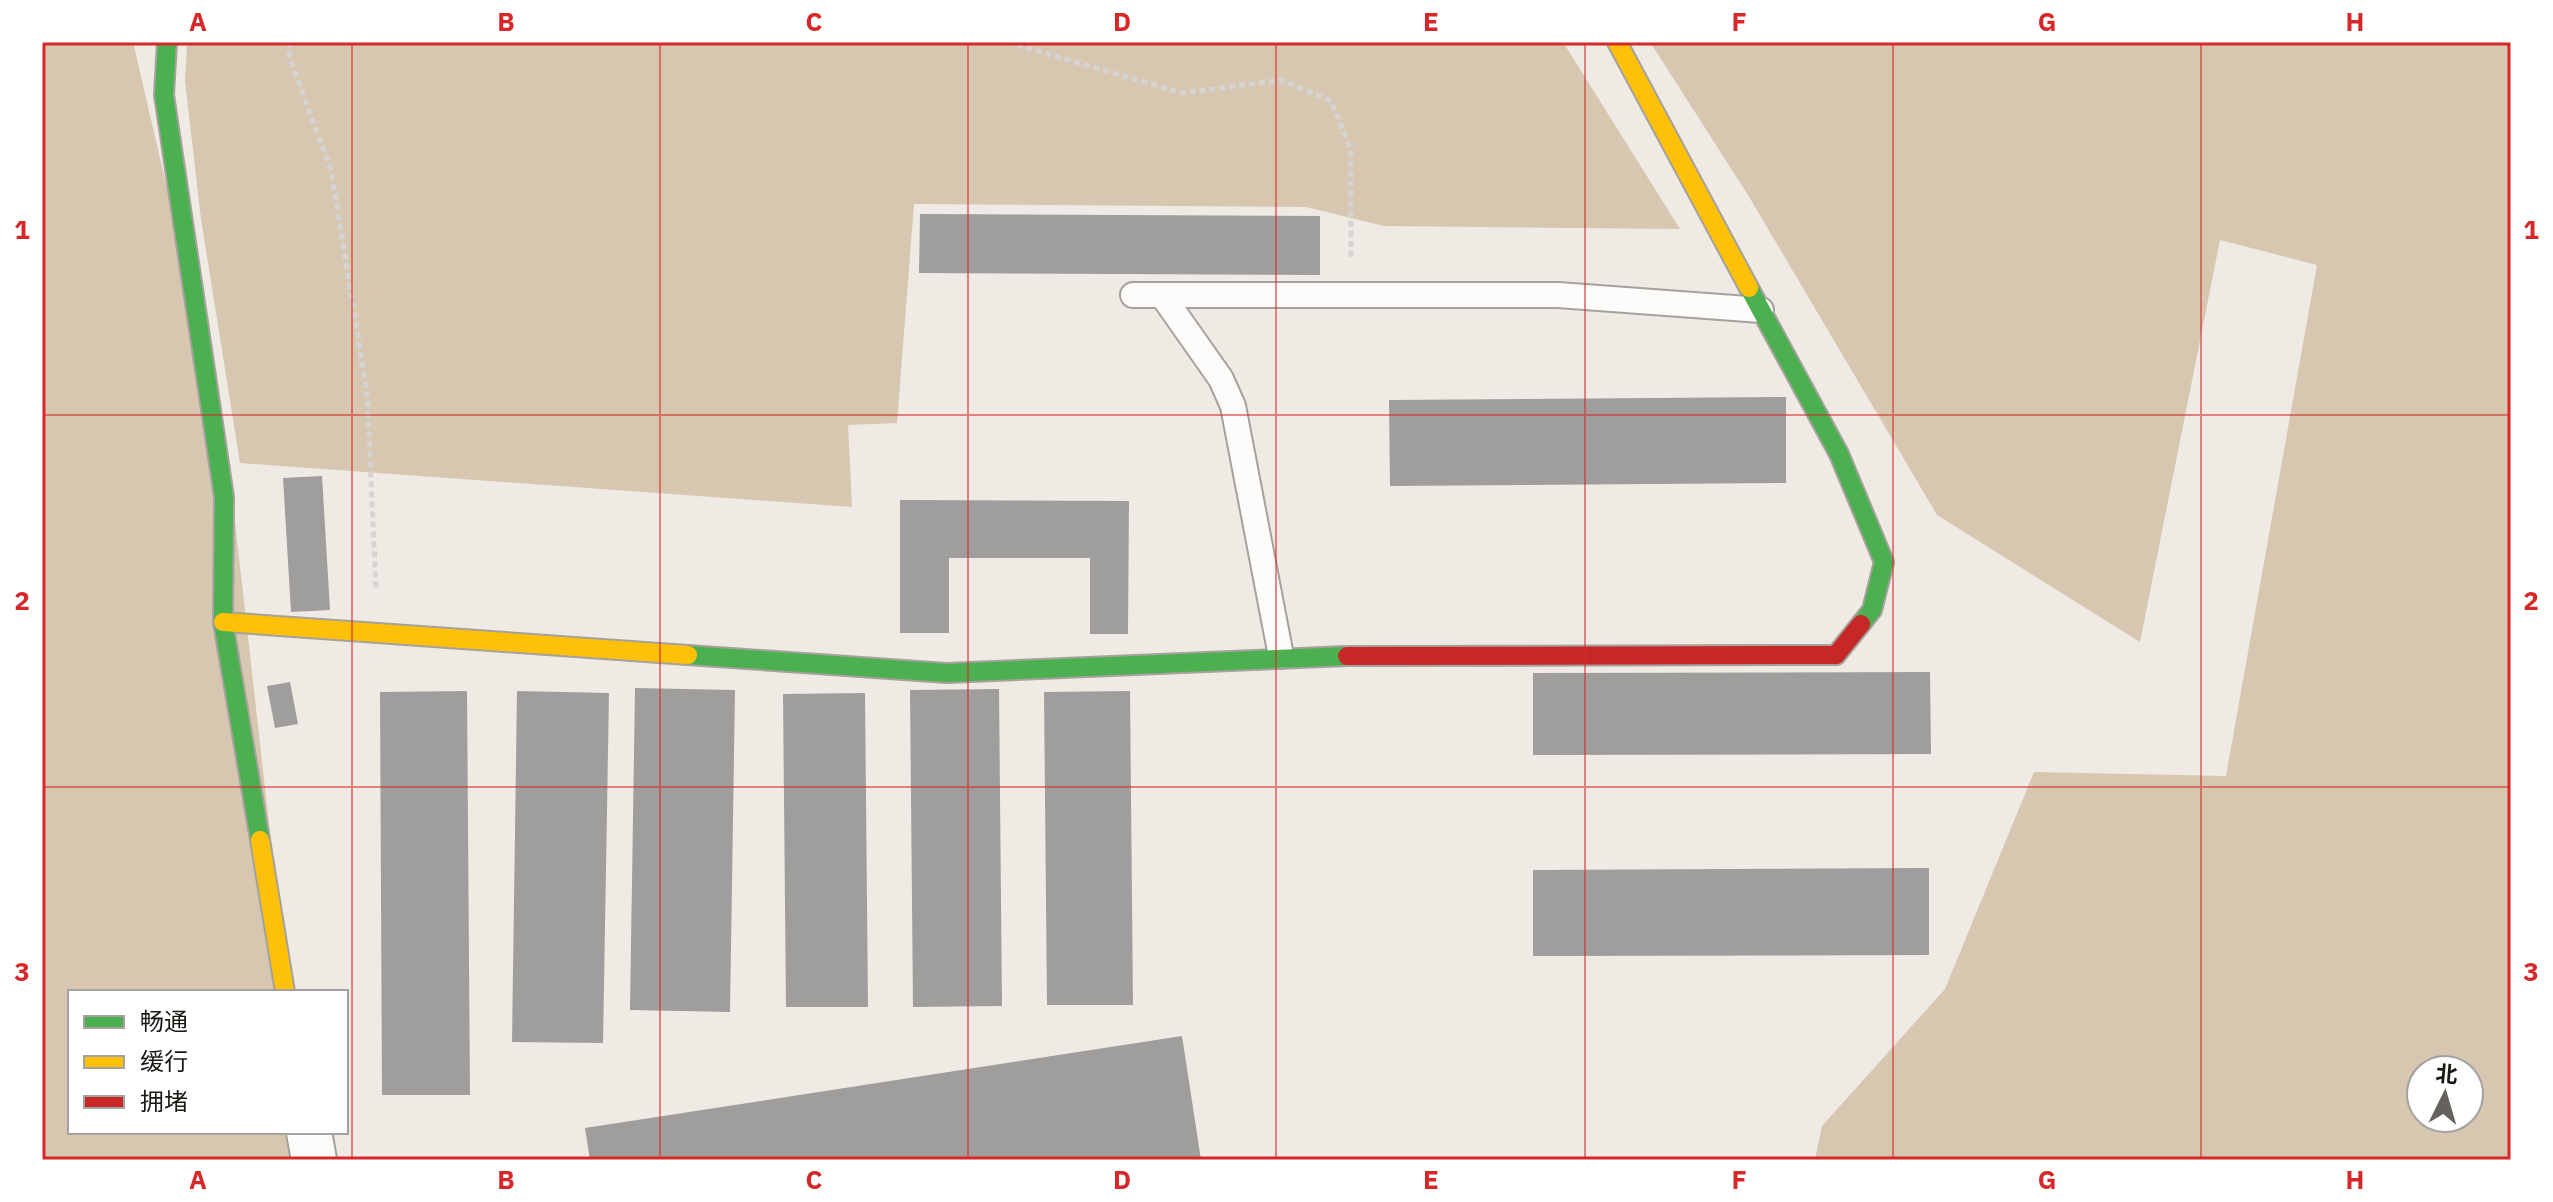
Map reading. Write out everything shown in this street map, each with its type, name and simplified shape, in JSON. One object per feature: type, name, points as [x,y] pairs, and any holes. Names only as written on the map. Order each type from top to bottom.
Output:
[{"type":"street","points":[[167,42],[164,95],[224,497],[223,622],[285,990]]},
{"type":"street","points":[[223,622],[947,673],[1281,656],[1836,655],[1872,610],[1884,562],[1839,454],[1617,42]]},
{"type":"street","points":[[309,1134],[314,1160]]},
{"type":"lane","points":[[1133,295],[1558,295],[1761,310]]},
{"type":"lane","points":[[1162,295],[1221,379],[1233,406],[1281,656]]},
{"type":"path","points":[[291,42],[289,56],[331,170],[367,393],[378,633]]},
{"type":"path","points":[[1007,42],[1182,93],[1281,80],[1331,101],[1351,150],[1351,297]]},
{"type":"shaded area","points":[[42,42],[133,42],[226,442],[288,990],[68,990],[68,1134],[304,1134],[307,1160],[42,1160]]},
{"type":"shaded area","points":[[187,42],[1563,42],[1680,229],[1384,226],[1306,207],[914,204],[897,423],[848,425],[852,507],[240,463],[201,219],[185,81]]},
{"type":"shaded area","points":[[1650,42],[2511,42],[2511,1160],[1815,1160],[1822,1126],[1945,989],[2034,772],[2226,776],[2317,265],[2220,240],[2140,642],[1937,515],[1748,195]]},
{"type":"building","points":[[920,214],[1320,216],[1320,275],[919,273]]},
{"type":"building","points":[[1786,397],[1786,483],[1390,486],[1389,400]]},
{"type":"building","points":[[322,476],[330,610],[291,612],[283,478]]},
{"type":"building","points":[[900,500],[1129,501],[1128,634],[1090,634],[1090,558],[949,558],[949,633],[900,633]]},
{"type":"building","points":[[1930,672],[1931,754],[1533,755],[1533,673]]},
{"type":"building","points":[[290,682],[298,724],[275,728],[267,686]]},
{"type":"building","points":[[635,688],[735,690],[730,1012],[630,1010]]},
{"type":"building","points":[[999,689],[1002,1006],[913,1007],[910,690]]},
{"type":"building","points":[[467,691],[470,1095],[382,1095],[380,692]]},
{"type":"building","points":[[517,691],[609,693],[603,1043],[512,1042]]},
{"type":"building","points":[[1130,691],[1133,1005],[1047,1005],[1044,692]]},
{"type":"building","points":[[865,693],[868,1007],[786,1007],[783,694]]},
{"type":"building","points":[[1929,868],[1929,955],[1533,956],[1533,870]]},
{"type":"building","points":[[1182,1036],[1201,1160],[590,1160],[585,1128]]},
{"type":"traffic: fast","points":[[167,42],[164,95],[224,497],[223,622],[260,840]]},
{"type":"traffic: fast","points":[[1749,288],[1839,454],[1884,562],[1872,610],[1861,624]]},
{"type":"traffic: fast","points":[[688,655],[947,673],[1347,656]]},
{"type":"traffic: slow","points":[[1617,42],[1749,288]]},
{"type":"traffic: slow","points":[[223,622],[688,655]]},
{"type":"traffic: slow","points":[[260,840],[285,990]]},
{"type":"traffic: jam","points":[[1347,656],[1836,655],[1861,624]]}]
